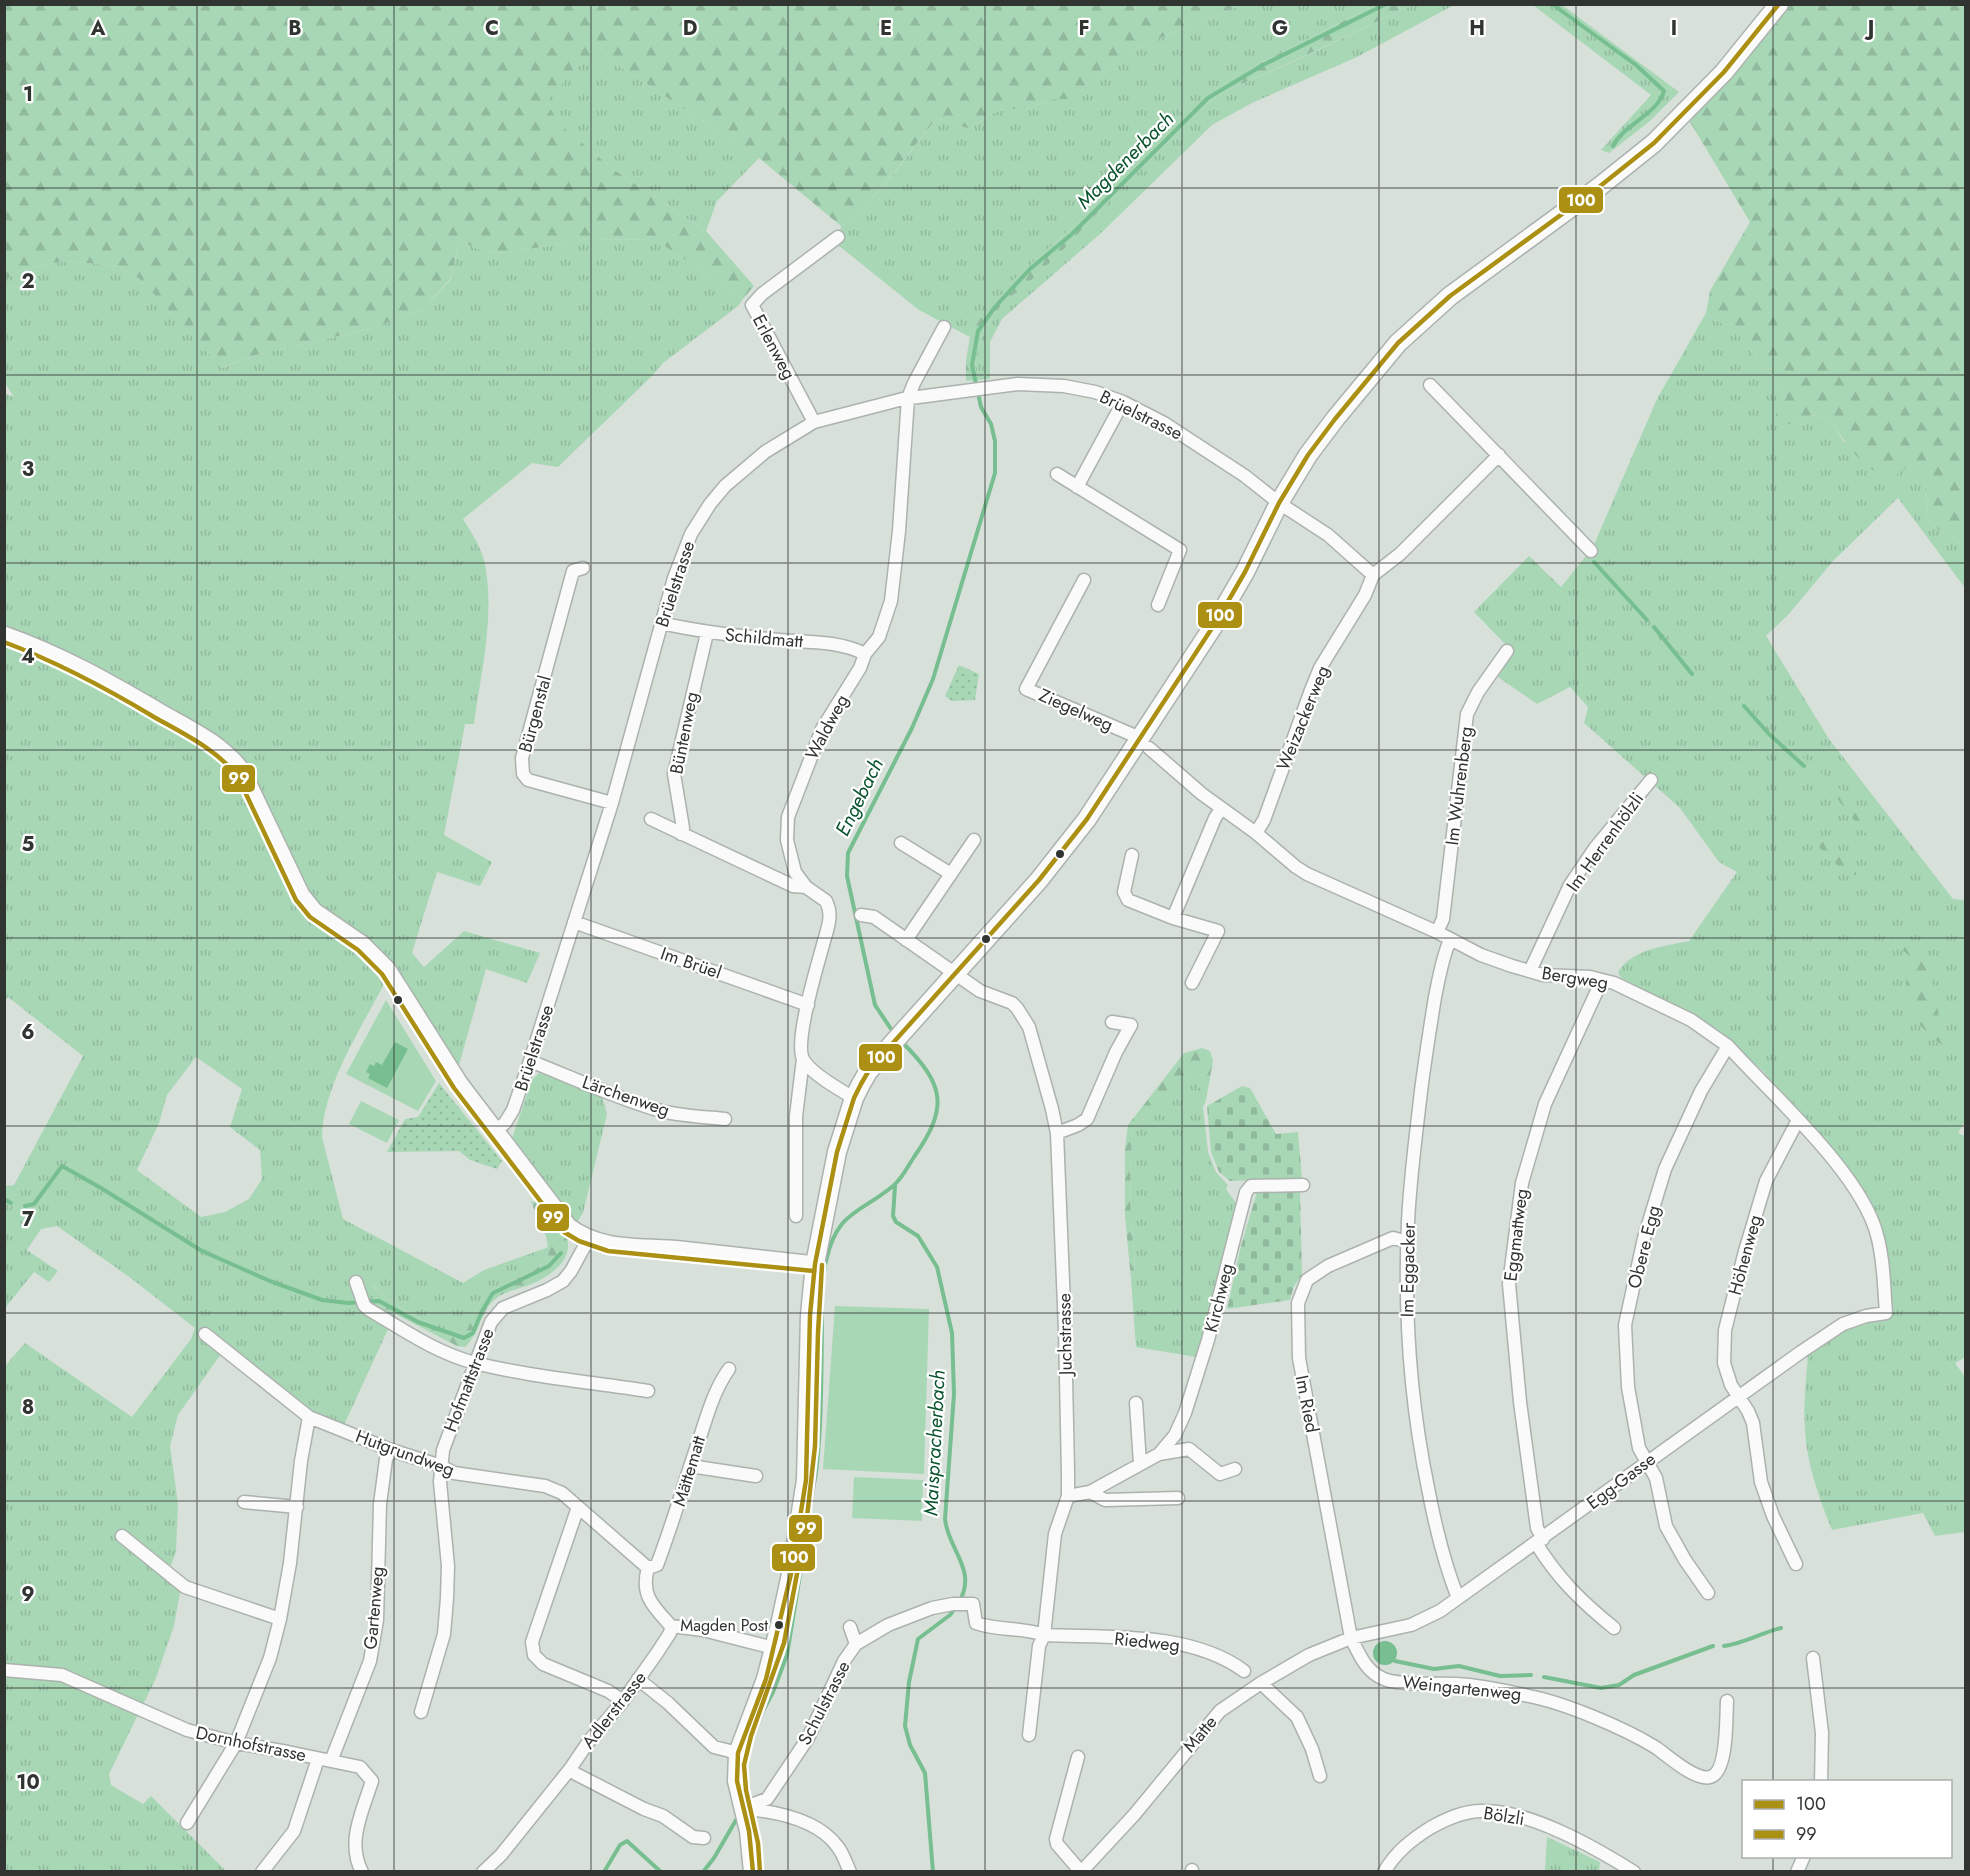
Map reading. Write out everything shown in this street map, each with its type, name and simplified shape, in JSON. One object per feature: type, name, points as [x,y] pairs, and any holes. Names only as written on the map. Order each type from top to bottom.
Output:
[{"type":"main road","points":[[753,1872],[749,1831],[737,1781],[738,1753],[766,1679],[791,1574],[806,1479],[810,1315],[815,1264],[837,1152],[854,1098],[868,1072],[1071,842],[1145,743],[1245,572],[1279,503],[1308,455],[1398,343],[1450,296],[1599,187],[1654,143],[1724,72],[1779,4]]},
{"type":"street","name":"Erlenweg","points":[[814,422],[752,305],[762,294],[838,237]]},
{"type":"street","name":"Waldweg","points":[[796,1216],[796,1116],[803,1059],[801,1044],[808,1005],[831,917],[826,901],[806,887],[795,872],[787,840],[788,817],[822,729],[860,668],[865,654],[879,637],[891,601],[899,531],[908,399],[944,327]]},
{"type":"street","name":"Brüelstrasse","points":[[496,1131],[505,1123],[513,1110],[530,1061],[612,803],[674,578],[691,534],[710,504],[725,486],[758,458],[814,422],[908,399],[972,389],[1041,383],[1095,392],[1123,402],[1164,423],[1245,476],[1279,503]]},
{"type":"street","points":[[1430,385],[1591,551]]},
{"type":"street","points":[[1077,487],[1123,402]]},
{"type":"street","name":"Weizackerweg","points":[[1256,833],[1264,820],[1316,679],[1365,595],[1373,575],[1400,554],[1499,455]]},
{"type":"street","points":[[1057,474],[1180,550],[1158,605]]},
{"type":"street","points":[[1279,503],[1328,535],[1373,575]]},
{"type":"street","name":"Bürgenstal","points":[[583,568],[573,571],[522,758],[523,774],[528,780],[612,803]]},
{"type":"street","name":"Ziegelweg","points":[[1084,580],[1026,688],[1145,743]]},
{"type":"street","name":"Schildmatt","points":[[661,623],[707,633],[830,644],[855,648],[865,654]]},
{"type":"street","name":"Büntenweg","points":[[681,834],[674,774],[707,633]]},
{"type":"street","points":[[4,634],[88,670],[227,752],[243,771],[302,894],[315,911],[363,944],[388,969],[460,1083],[569,1226],[589,1238],[614,1244],[815,1264]]},
{"type":"street","name":"Im Wuhrenberg","points":[[1437,932],[1443,919],[1467,714],[1478,692],[1507,651]]},
{"type":"street","name":"Bergweg","points":[[1145,743],[1221,809],[1256,833],[1307,874],[1437,932],[1481,955],[1543,975],[1590,977],[1614,983],[1691,1020],[1728,1046],[1846,1175],[1869,1214],[1878,1236],[1887,1313]]},
{"type":"street","name":"Im Herrenhölzli","points":[[1530,971],[1570,885],[1595,848],[1651,780]]},
{"type":"street","points":[[1173,918],[1215,818],[1221,809]]},
{"type":"street","points":[[651,819],[793,886],[806,887]]},
{"type":"street","points":[[906,940],[974,840]]},
{"type":"street","points":[[901,843],[951,874]]},
{"type":"street","points":[[1132,855],[1124,892],[1126,897],[1173,918],[1218,931],[1192,982]]},
{"type":"street","name":"Juchstrasse","points":[[861,915],[874,917],[980,991],[1012,1003],[1023,1015],[1029,1027],[1057,1132],[1065,1331],[1068,1496],[1055,1534],[1044,1635],[1039,1646],[1029,1735]]},
{"type":"street","name":"Im Brüel","points":[[574,922],[808,1005]]},
{"type":"street","name":"Im Eggacker","points":[[1450,940],[1445,951],[1427,1045],[1408,1222],[1407,1316],[1416,1427],[1434,1519],[1458,1598]]},
{"type":"street","name":"Eggmattweg","points":[[1602,980],[1545,1104],[1522,1183],[1509,1284],[1520,1402],[1540,1541],[1561,1579],[1582,1602],[1614,1628]]},
{"type":"street","points":[[1057,1132],[1078,1125],[1087,1119],[1116,1052],[1131,1025],[1112,1022]]},
{"type":"street","name":"Obere Egg","points":[[1708,1593],[1685,1560],[1666,1526],[1656,1478],[1639,1448],[1628,1387],[1625,1325],[1644,1238],[1665,1169],[1701,1091],[1728,1046]]},
{"type":"street","points":[[803,1059],[827,1083],[854,1098]]},
{"type":"street","name":"Lärchenweg","points":[[530,1061],[661,1111],[725,1119]]},
{"type":"street","name":"Höhenweg","points":[[1796,1564],[1773,1516],[1761,1482],[1753,1423],[1739,1395],[1731,1385],[1724,1363],[1725,1330],[1766,1181],[1798,1120]]},
{"type":"street","name":"Kirchweg","points":[[1159,1454],[1175,1435],[1185,1413],[1208,1340],[1246,1192],[1251,1186],[1304,1185]]},
{"type":"street","name":"Hofmattstrasse","points":[[421,1712],[433,1678],[444,1634],[448,1566],[440,1482],[443,1450],[491,1322],[503,1308],[547,1290],[562,1281],[571,1271],[589,1238]]},
{"type":"street","name":"Im Ried","points":[[1351,1638],[1299,1358],[1298,1303],[1307,1280],[1329,1266],[1393,1238],[1408,1242]]},
{"type":"street","points":[[356,1282],[368,1309],[419,1339],[455,1356],[475,1363],[648,1391]]},
{"type":"street","name":"Egg-Gasse","points":[[1351,1638],[1411,1625],[1440,1611],[1540,1541],[1739,1395],[1843,1324],[1866,1316],[1887,1313]]},
{"type":"street","name":"Hutgrundweg","points":[[205,1334],[309,1417],[390,1450],[441,1466],[454,1473],[545,1486],[562,1493],[648,1568]]},
{"type":"street","name":"Mättematt","points":[[648,1568],[657,1565],[674,1522],[716,1390],[729,1369]]},
{"type":"street","points":[[1136,1403],[1140,1464]]},
{"type":"street","points":[[188,1823],[236,1743],[270,1658],[290,1563],[301,1461],[309,1417]]},
{"type":"street","name":"Kirchweg","points":[[1068,1496],[1089,1492],[1159,1454],[1189,1449],[1220,1474],[1235,1469]]},
{"type":"street","name":"Gartenweg","points":[[332,1761],[372,1651],[377,1620],[380,1504],[386,1460],[390,1450]]},
{"type":"street","points":[[690,1466],[756,1476]]},
{"type":"street","name":"Kirchweg","points":[[1089,1492],[1105,1500],[1178,1498]]},
{"type":"street","points":[[244,1502],[297,1507]]},
{"type":"street","points":[[578,1507],[532,1642],[534,1655],[543,1664],[608,1691],[623,1701]]},
{"type":"street","points":[[122,1536],[185,1587],[280,1619]]},
{"type":"street","points":[[648,1568],[645,1579],[650,1602],[671,1626],[703,1630],[774,1648]]},
{"type":"street","name":"Schulstrasse","points":[[743,1808],[767,1799],[808,1738],[844,1661],[856,1644],[888,1625],[932,1608],[953,1604],[973,1604],[976,1623],[984,1626],[1032,1631],[1044,1635]]},
{"type":"street","name":"Adlerstrasse","points":[[483,1872],[501,1855],[570,1769],[589,1741],[623,1701],[670,1633],[671,1626]]},
{"type":"street","points":[[850,1627],[856,1644]]},
{"type":"street","name":"Riedweg","points":[[1044,1635],[1174,1643],[1213,1654],[1244,1671]]},
{"type":"street","name":"Matte","points":[[1081,1872],[1134,1815],[1220,1711],[1261,1683],[1309,1655],[1351,1638]]},
{"type":"street","name":"Weingartenweg","points":[[1351,1638],[1365,1665],[1384,1679],[1416,1683],[1459,1684],[1531,1696],[1627,1732],[1697,1777],[1710,1777],[1717,1773],[1722,1761],[1727,1701]]},
{"type":"street","points":[[1813,1658],[1822,1733],[1821,1780]]},
{"type":"street","name":"Dornhofstrasse","points":[[4,1670],[62,1675],[187,1730],[236,1743],[360,1767],[372,1781],[354,1837],[362,1872]]},
{"type":"street","points":[[638,1679],[677,1711],[714,1747],[738,1753]]},
{"type":"street","points":[[1261,1683],[1297,1717],[1312,1749],[1320,1776]]},
{"type":"street","points":[[1078,1757],[1056,1839],[1057,1844],[1081,1872]]},
{"type":"street","points":[[262,1872],[294,1831],[318,1759]]},
{"type":"street","points":[[570,1769],[644,1809],[663,1816],[693,1837],[704,1838]]},
{"type":"street","points":[[743,1808],[776,1812],[812,1826],[837,1845],[850,1872]]},
{"type":"street","name":"Bölzli","points":[[1384,1872],[1394,1855],[1415,1837],[1457,1815],[1482,1811],[1531,1820],[1600,1851],[1634,1872]]},
{"type":"street","points":[[1797,1872],[1804,1858]]},
{"type":"green space","points":[[5,4],[1241,5],[1138,47],[1106,69],[1071,99],[1052,99],[1026,109],[1005,109],[990,114],[970,129],[937,118],[880,189],[841,226],[759,158],[601,54],[575,68],[546,103],[562,126],[613,169],[706,231],[754,286],[743,299],[656,240],[589,239],[507,253],[484,251],[459,241],[451,278],[422,310],[369,329],[256,355],[221,368],[141,280],[120,266],[62,261],[20,271],[5,280]]},
{"type":"green space","points":[[1241,5],[1375,5],[1240,73],[1199,101],[1078,222],[1015,279],[975,326],[970,337],[919,310],[838,245],[841,226],[868,203],[937,118],[970,129],[990,114],[1005,109],[1026,109],[1052,99],[1071,99],[1106,69],[1138,47]]},
{"type":"green space","points":[[1375,5],[1412,5],[1213,98],[1125,184],[1061,252],[1004,302],[985,326],[975,365],[977,380],[966,381],[966,360],[970,337],[987,310],[1015,279],[1078,222],[1198,101],[1240,73]]},
{"type":"green space","points":[[1412,5],[1454,5],[1357,57],[1252,103],[1212,125],[1100,234],[1002,319],[990,342],[990,379],[977,380],[975,365],[985,326],[1004,302],[1061,252],[1125,184],[1213,98]]},
{"type":"green space","points":[[1533,5],[1562,5],[1679,92],[1650,121],[1609,153],[1601,150],[1651,95]]},
{"type":"green space","points":[[1785,5],[1965,5],[1965,547],[1929,523],[1926,481],[1907,467],[1892,478],[1873,470],[1856,455],[1829,418],[1812,415],[1780,428],[1773,419],[1786,398],[1781,386],[1760,364],[1736,331],[1706,313],[1710,291],[1750,222],[1690,122]]},
{"type":"green space","points":[[601,54],[759,158],[717,201],[706,231],[613,169],[562,126],[545,103],[575,68]]},
{"type":"green space","points":[[589,239],[656,240],[743,299],[738,306],[663,363],[558,467],[532,463],[463,519],[478,544],[484,560],[488,621],[474,724],[465,724],[444,835],[492,862],[480,886],[437,872],[412,953],[424,967],[464,931],[540,953],[527,983],[486,969],[457,1072],[410,993],[313,900],[303,885],[244,762],[5,627],[4,393],[14,397],[5,383],[5,280],[20,271],[62,261],[120,266],[141,280],[222,368],[256,355],[369,329],[422,310],[451,279],[459,241],[484,251],[507,253]]},
{"type":"green space","points":[[1706,313],[1736,330],[1760,364],[1781,386],[1786,398],[1780,428],[1812,415],[1829,418],[1844,442],[1907,467],[1926,481],[1929,523],[1965,547],[1965,588],[1898,498],[1833,561],[1788,615],[1766,636],[1829,739],[1953,899],[1965,900],[1966,1120],[1958,1133],[1966,1137],[1966,1357],[1955,1363],[1965,1377],[1965,1532],[1935,1536],[1923,1513],[1832,1530],[1814,1481],[1806,1443],[1804,1412],[1808,1355],[1809,1349],[1853,1324],[1885,1318],[1880,1232],[1799,1114],[1763,1071],[1718,1031],[1697,1017],[1621,978],[1618,972],[1624,964],[1640,953],[1689,941],[1737,872],[1719,862],[1680,808],[1584,723],[1588,707],[1570,687],[1537,704],[1498,677],[1513,652],[1474,612],[1529,556],[1561,587],[1593,547],[1657,399]]},
{"type":"green space","points":[[5,640],[77,671],[209,747],[241,781],[298,902],[368,956],[385,976],[383,986],[344,1059],[324,1118],[322,1137],[343,1219],[463,1283],[484,1270],[549,1247],[548,1257],[536,1269],[485,1294],[474,1313],[468,1330],[458,1334],[439,1328],[407,1312],[381,1294],[374,1284],[372,1286],[378,1294],[378,1305],[395,1314],[344,1425],[307,1410],[223,1351],[178,1415],[170,1446],[178,1504],[176,1552],[167,1576],[181,1587],[174,1626],[156,1678],[109,1774],[111,1785],[143,1804],[151,1796],[226,1871],[5,1871],[5,1366],[25,1343],[132,1417],[191,1339],[195,1328],[128,1276],[57,1226],[41,1229],[27,1250],[58,1271],[49,1282],[34,1272],[5,1308],[5,1186],[14,1185],[83,1056],[8,997],[5,1001]],"holes":[[[196,1057],[242,1089],[230,1127],[260,1150],[262,1179],[249,1199],[225,1212],[201,1217],[137,1170],[159,1123],[167,1095]]]},
{"type":"green space","points":[[959,665],[979,674],[975,700],[952,701],[945,696]]},
{"type":"green space","points":[[1766,725],[1842,791],[1867,832],[1864,833],[1826,784]]},
{"type":"green space","points":[[1822,841],[1856,870],[1856,875],[1846,874],[1816,844]]},
{"type":"green space","points":[[1890,934],[1911,945],[1928,958],[1942,1033],[1958,1053],[1932,1037],[1911,1014],[1907,1003],[1906,985],[1912,958],[1895,944]]},
{"type":"green space","points":[[386,1000],[436,1081],[418,1111],[346,1074]]},
{"type":"green space","points":[[1202,1048],[1210,1051],[1213,1061],[1203,1107],[1199,1100],[1199,1070],[1185,1076],[1133,1129],[1130,1196],[1135,1259],[1131,1279],[1125,1216],[1125,1149],[1128,1125],[1184,1053]]},
{"type":"green space","points":[[1199,1070],[1199,1100],[1203,1107],[1208,1152],[1216,1172],[1228,1185],[1226,1189],[1238,1206],[1196,1357],[1136,1347],[1131,1279],[1135,1259],[1130,1174],[1133,1129],[1185,1076]]},
{"type":"green space","points":[[539,1073],[602,1096],[607,1114],[583,1213],[576,1224],[511,1141],[532,1080]]},
{"type":"green space","points":[[439,1083],[502,1161],[497,1169],[470,1160],[459,1151],[387,1152],[405,1119],[418,1117]]},
{"type":"green space","points":[[1242,1086],[1250,1088],[1276,1134],[1298,1132],[1302,1178],[1230,1181],[1219,1172],[1211,1152],[1207,1106]]},
{"type":"green space","points":[[361,1101],[399,1120],[387,1143],[349,1124]]},
{"type":"green space","points":[[1257,1192],[1300,1192],[1302,1275],[1294,1286],[1290,1300],[1227,1309],[1241,1246]]},
{"type":"green space","points":[[531,1201],[537,1203],[563,1230],[568,1247],[563,1262],[543,1278],[505,1293],[492,1302],[465,1347],[457,1346],[378,1305],[378,1294],[373,1283],[381,1294],[407,1312],[439,1328],[458,1334],[467,1330],[485,1294],[536,1269],[548,1257],[545,1235]]},
{"type":"green space","points":[[835,1306],[929,1309],[924,1474],[823,1469]]},
{"type":"green space","points":[[854,1477],[923,1480],[922,1521],[852,1518]]},
{"type":"green space","points":[[1547,1837],[1600,1862],[1599,1871],[1545,1871]]},
{"type":"shaded area","points":[[395,1042],[408,1049],[387,1088],[368,1078],[370,1074],[366,1072],[370,1064],[374,1066],[376,1062],[382,1065]]},
{"type":"shaded area","points":[[1385,1641],[1390,1642],[1396,1648],[1396,1658],[1390,1664],[1385,1665],[1380,1664],[1374,1658],[1373,1653],[1374,1648],[1380,1642]]},
{"type":"waterway","name":"Engebach","points":[[895,1035],[875,1005],[847,876],[848,853],[912,728],[933,679],[995,473],[995,441],[991,424],[981,407],[972,365],[978,331],[995,307],[1030,269],[1072,234],[1208,98],[1263,65],[1386,4]]},
{"type":"waterway","points":[[1552,4],[1636,65],[1664,91],[1655,107],[1618,138],[1613,146]]},
{"type":"waterway","points":[[1594,562],[1647,620]]},
{"type":"waterway","points":[[1654,627],[1692,674]]},
{"type":"waterway","points":[[1744,706],[1769,734],[1804,766]]},
{"type":"waterway","points":[[815,1480],[820,1424],[824,1269],[831,1245],[836,1232],[851,1215],[899,1180],[925,1139],[937,1110],[934,1084],[927,1071],[902,1042]]},
{"type":"waterway","points":[[25,1206],[34,1204],[62,1166],[202,1251],[270,1281],[322,1300],[348,1303],[379,1301],[418,1322],[464,1338],[473,1333],[493,1293],[549,1266],[561,1253]]},
{"type":"waterway","name":"Maispracherbach","points":[[895,1186],[893,1216],[896,1222],[918,1236],[937,1267],[952,1333],[954,1394],[945,1519],[951,1541],[964,1570],[964,1591],[959,1602]]},
{"type":"waterway","points":[[4,1199],[11,1203]]},
{"type":"waterway","points":[[762,1713],[787,1655],[807,1532]]},
{"type":"waterway","name":"Maispracherbach","points":[[933,1872],[925,1773],[910,1745],[905,1726],[909,1682],[918,1639],[950,1615],[955,1608]]},
{"type":"waterway","points":[[1724,1646],[1781,1628]]},
{"type":"waterway","points":[[1544,1677],[1601,1688],[1619,1685],[1634,1675],[1713,1646]]},
{"type":"waterway","points":[[1395,1661],[1434,1669],[1459,1666],[1500,1676],[1531,1675]]},
{"type":"waterway","points":[[703,1872],[736,1820]]},
{"type":"waterway","points":[[604,1872],[620,1845],[627,1841],[661,1872]]},
{"type":"transit line","name":"100","points":[[753,1872],[749,1831],[737,1781],[738,1753],[766,1679],[791,1574],[806,1480],[810,1315],[815,1264],[837,1152],[854,1098],[861,1084],[868,1072],[892,1044],[1039,880],[1087,819],[1216,622],[1245,572],[1279,503],[1308,455],[1398,343],[1450,296],[1599,187],[1654,143],[1724,72],[1779,4]]},
{"type":"transit line","name":"99","points":[[4,642],[62,667],[118,696],[198,742],[228,765],[237,775],[296,900],[310,917],[358,950],[382,974],[454,1088],[564,1232],[579,1241],[608,1251],[814,1271]]},
{"type":"transit line","name":"99","points":[[760,1872],[758,1843],[746,1790],[744,1765],[751,1736],[784,1643],[806,1526],[815,1446],[822,1265]]},
{"type":"place","name":"Magden Post","points":[[779,1625]]},
{"type":"water label","name":"Magdenerbach","points":[[1125,160]]}]
